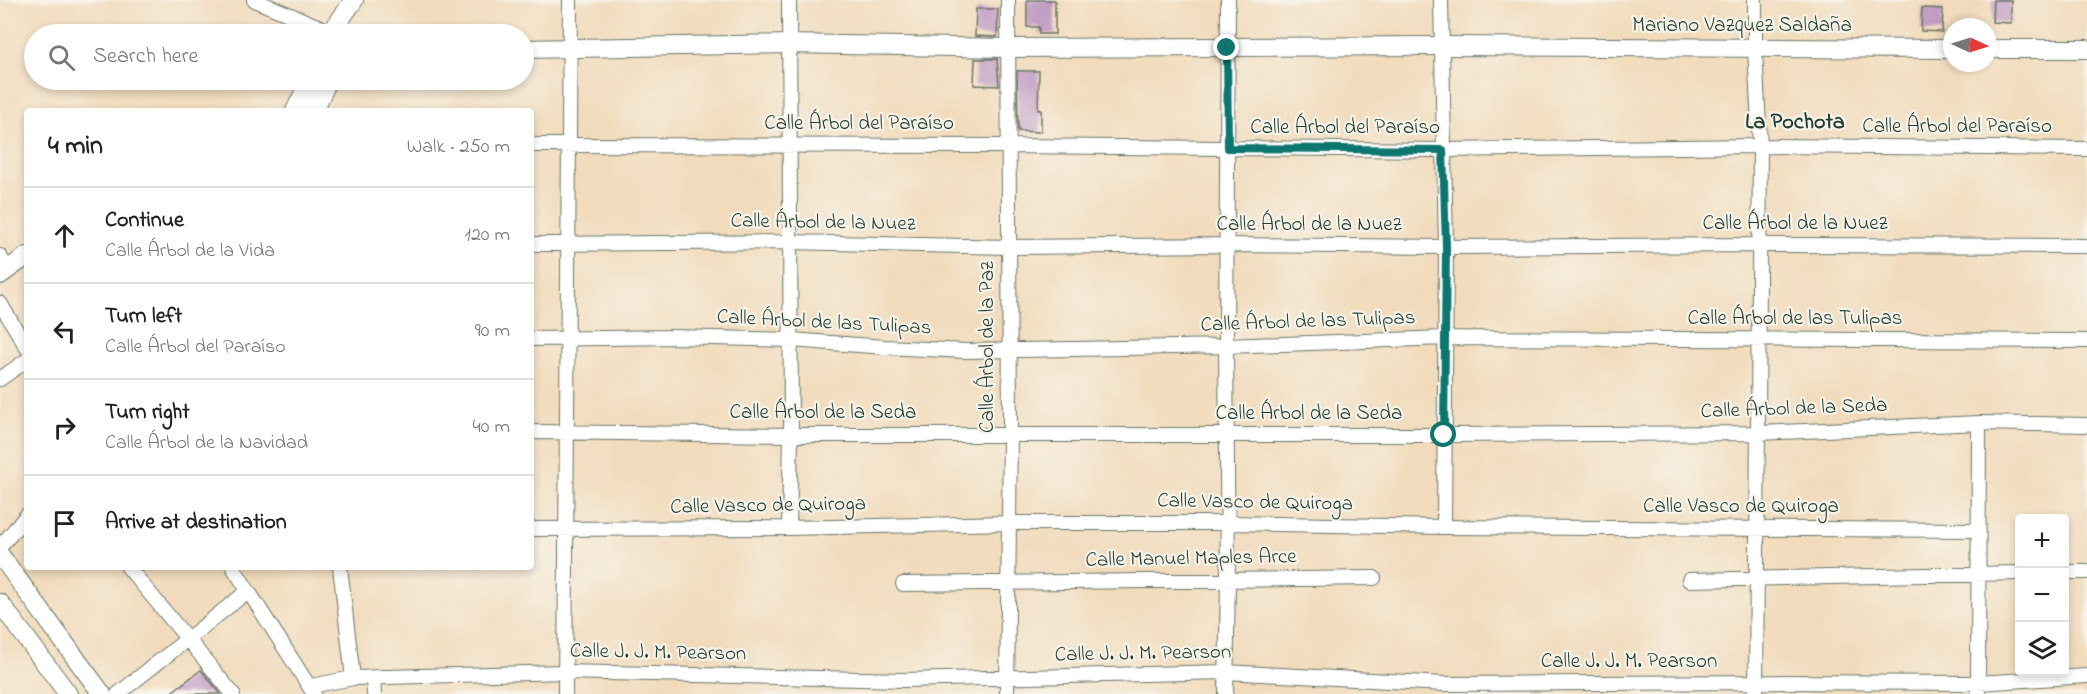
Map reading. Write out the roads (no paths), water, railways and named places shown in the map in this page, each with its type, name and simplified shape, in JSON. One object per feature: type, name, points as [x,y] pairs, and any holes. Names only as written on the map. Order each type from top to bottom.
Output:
[{"type":"street","points":[[254,0],[310,24]]},
{"type":"street","points":[[337,24],[354,0]]},
{"type":"street","points":[[565,694],[570,0]]},
{"type":"street","points":[[789,0],[791,340],[789,528]]},
{"type":"street","name":"Calle Árbol de la Paz","points":[[1007,694],[1010,434],[1008,0]]},
{"type":"street","points":[[1226,694],[1228,0]]},
{"type":"street","points":[[1441,0],[1446,247],[1444,527]]},
{"type":"street","points":[[1755,0],[1760,146],[1756,688]]},
{"type":"street","name":"Mariano Vazquez Saldaña","points":[[534,50],[789,44],[1008,48],[1441,46],[1943,49]]},
{"type":"street","points":[[1997,49],[2087,49]]},
{"type":"street","points":[[296,108],[304,90]]},
{"type":"street","points":[[315,108],[323,90]]},
{"type":"street","name":"Calle Árbol del Paraíso","points":[[534,145],[790,144],[1443,150],[1760,146],[2087,149]]},
{"type":"street","name":"Calle Árbol de la Nuez","points":[[534,244],[789,242],[1009,247],[2087,246]]},
{"type":"street","points":[[2,267],[24,257]]},
{"type":"street","points":[[0,303],[24,343]]},
{"type":"street","name":"Calle Árbol de las Tulipas","points":[[534,339],[676,337],[791,340],[966,351],[1226,346],[1445,338],[2087,341]]},
{"type":"street","points":[[0,380],[24,362]]},
{"type":"street","points":[[1978,689],[1979,423]]},
{"type":"street","name":"Calle Árbol de la Seda","points":[[534,432],[791,435],[1444,435],[1759,433],[1979,423],[2087,425]]},
{"type":"street","points":[[0,547],[24,519]]},
{"type":"street","name":"Calle Vasco de Quiroga","points":[[534,529],[789,528],[1008,523],[1228,523],[1444,527],[1978,530]]},
{"type":"street","points":[[0,555],[102,694]]},
{"type":"street","points":[[130,570],[233,694]]},
{"type":"street","points":[[235,570],[312,690]]},
{"type":"street","points":[[340,570],[353,678]]},
{"type":"street","points":[[2069,572],[2087,572]]},
{"type":"street","points":[[1689,580],[2015,573]]},
{"type":"street","name":"Calle Manuel Maples Arce","points":[[903,584],[1374,578]]},
{"type":"street","points":[[118,694],[248,591]]},
{"type":"street","points":[[0,603],[68,694]]},
{"type":"street","name":"Calle J. J. M. Pearson","points":[[312,690],[353,678],[565,672],[904,680],[1226,672],[1444,689],[1978,689],[2087,676]]},
{"type":"street","points":[[373,678],[374,694]]},
{"type":"district","name":"La Pochota","points":[[1795,123]]}]
